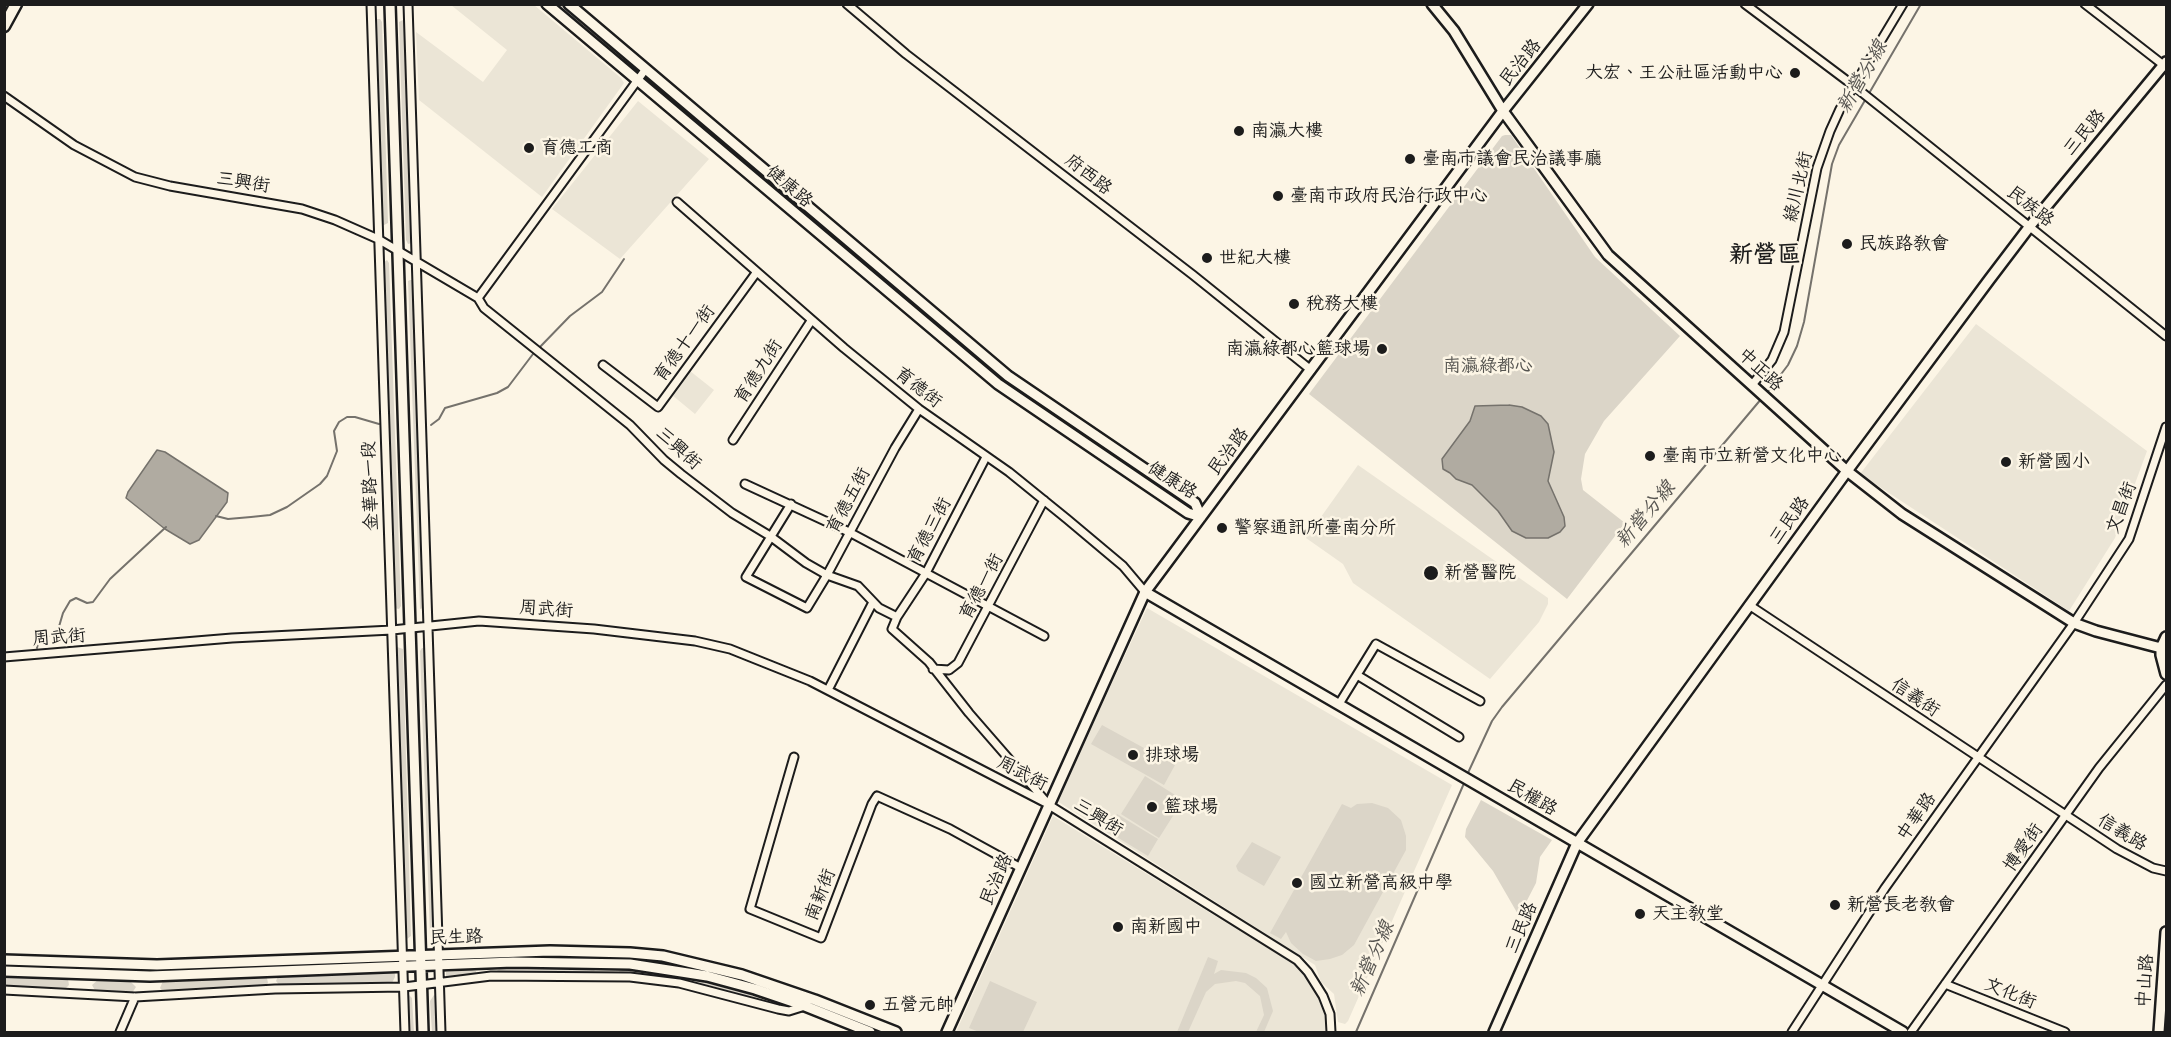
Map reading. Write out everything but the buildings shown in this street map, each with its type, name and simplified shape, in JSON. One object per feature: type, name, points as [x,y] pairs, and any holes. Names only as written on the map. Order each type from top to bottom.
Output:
[{"type":"main road","points":[[4,26],[16,4]]},
{"type":"street","name":"金華路一段","points":[[371,4],[405,1032]]},
{"type":"street","name":"金華路一段","points":[[390,4],[423,1032]]},
{"type":"street","points":[[408,4],[441,1032]]},
{"type":"street","name":"健康路","points":[[547,4],[998,384],[1188,513],[1201,517]]},
{"type":"street","name":"健康路","points":[[568,4],[1008,376],[1195,503],[1201,517]]},
{"type":"street","name":"府西路","points":[[847,4],[906,54],[1193,275],[1311,370]]},
{"type":"street","name":"中正路","points":[[1432,4],[1454,31],[1503,111],[1608,255],[1846,471],[1902,514],[2074,623],[2161,648]]},
{"type":"street","name":"民治路","points":[[946,1032],[1145,592],[1503,111],[1588,4]]},
{"type":"street","points":[[1745,4],[1854,86]]},
{"type":"street","name":"綠川北街","points":[[1754,387],[1772,360],[1784,332],[1817,168],[1830,131],[1903,4]]},
{"type":"street","points":[[2085,4],[2166,65]]},
{"type":"street","name":"三民路","points":[[1494,1032],[1577,843],[1846,471],[2030,226],[2166,65]]},
{"type":"street","points":[[478,298],[645,70]]},
{"type":"street","name":"民族路","points":[[1854,86],[2166,336]]},
{"type":"street","name":"三興街","points":[[4,96],[74,145],[135,177],[170,186],[302,209],[378,239],[478,298],[484,308],[630,425],[673,467],[732,513],[770,536],[806,563],[827,575],[858,586],[879,608],[897,617],[892,628],[929,662],[1049,805],[1297,960],[1308,972],[1327,1004],[1331,1032]]},
{"type":"street","name":"育德街","points":[[677,202],[811,321],[919,409],[1009,472],[1044,500],[1123,566],[1145,592]]},
{"type":"street","name":"育德十一街","points":[[603,364],[658,407],[756,273]]},
{"type":"street","name":"育德九街","points":[[733,440],[811,321]]},
{"type":"street","points":[[969,359],[977,349]]},
{"type":"street","name":"育德五街","points":[[770,536],[746,577],[807,608],[919,409]]},
{"type":"street","name":"文昌街","points":[[2074,623],[2129,539],[2166,428]]},
{"type":"street","name":"育德三街","points":[[897,617],[926,573],[986,457]]},
{"type":"street","points":[[745,484],[849,532],[1044,636]]},
{"type":"street","name":"育德一街","points":[[933,669],[948,670],[958,663],[1044,500]]},
{"type":"street","points":[[770,536],[791,504]]},
{"type":"street","name":"民權路","points":[[1145,592],[1903,1032]]},
{"type":"street","points":[[828,690],[873,602]]},
{"type":"street","name":"信義街","points":[[1749,605],[2066,815]]},
{"type":"street","name":"周武街","points":[[4,657],[232,638],[392,630],[479,621],[594,628],[695,641],[730,649],[810,681],[1049,805]]},
{"type":"street","name":"中華路","points":[[1792,1032],[1885,888],[2074,623]]},
{"type":"street","points":[[2166,637],[2161,648],[2161,662],[2166,674]]},
{"type":"street","points":[[1339,704],[1376,644],[1480,701]]},
{"type":"street","points":[[1357,675],[1459,737]]},
{"type":"street","name":"博愛街","points":[[1911,1032],[2099,768],[2166,685]]},
{"type":"street","name":"南新街","points":[[794,757],[750,909],[821,938],[877,796],[950,829],[1021,867]]},
{"type":"street","name":"信義路","points":[[2066,815],[2133,860],[2166,871]]},
{"type":"street","name":"中山路","points":[[2159,1032],[2164,988],[2166,932]]},
{"type":"street","name":"民生路","points":[[4,971],[150,976],[403,962],[420,956],[439,954],[577,951],[663,956],[742,975],[815,1000],[896,1032]]},
{"type":"street","name":"民生路","points":[[4,960],[158,965],[403,962],[420,966],[513,962],[630,964],[707,976],[755,989],[870,1032]]},
{"type":"street","name":"民生路","points":[[4,990],[135,997],[275,989],[422,986],[491,976],[630,977],[679,983],[789,1011],[805,1006]]},
{"type":"street","name":"文化街","points":[[1945,984],[2065,1032]]},
{"type":"street","points":[[120,1032],[135,997]]},
{"type":"shaded area","name":"育德工商","points":[[451,5],[534,5],[621,78],[624,83],[542,197],[419,100],[416,32],[483,82],[507,50]]},
{"type":"shaded area","name":"育德工商","points":[[638,101],[709,159],[620,259],[552,209]]},
{"type":"shaded area","name":"新營國小","points":[[1976,324],[2147,451],[2115,538],[2069,611],[1860,474]]},
{"type":"shaded area","points":[[690,371],[714,390],[695,414],[672,395]]},
{"type":"shaded area","points":[[1475,406],[1522,407],[1541,416],[1548,424],[1554,452],[1548,481],[1564,517],[1565,526],[1560,532],[1548,538],[1526,538],[1512,531],[1498,511],[1472,485],[1456,479],[1443,469],[1442,459],[1470,421]]},
{"type":"shaded area","points":[[157,450],[165,452],[228,493],[227,502],[199,540],[190,544],[165,529],[126,498]]},
{"type":"shaded area","name":"新營醫院","points":[[1358,465],[1548,598],[1548,604],[1539,622],[1490,679],[1353,583],[1343,564],[1306,538]]},
{"type":"shaded area","name":"國立新營高級中學","points":[[1147,608],[1452,785],[1345,1024],[1338,1022],[1334,994],[1321,982],[1315,965],[1057,801]]},
{"type":"shaded area","name":"南新國中","points":[[1053,816],[1303,970],[1332,1016],[1328,1032],[956,1032]]},
{"type":"green space","points":[[557,5],[562,5],[631,64],[627,66]]},
{"type":"green space","points":[[375,19],[380,19],[382,22],[388,223],[382,226]]},
{"type":"green space","points":[[403,20],[406,22],[412,243],[408,244],[406,240],[399,22]]},
{"type":"green space","points":[[653,81],[686,109],[686,112],[683,114],[650,85]]},
{"type":"green space","points":[[708,130],[845,244],[842,247],[706,133]]},
{"type":"green space","name":"南瀛綠都心","points":[[1505,135],[1511,135],[1595,257],[1680,336],[1604,421],[1585,454],[1581,479],[1583,490],[1625,523],[1567,599],[1309,394]]},
{"type":"green space","points":[[863,258],[967,347],[965,350],[861,261]]},
{"type":"green space","points":[[387,260],[389,263],[401,606],[399,609],[394,608],[383,263]]},
{"type":"green space","points":[[414,280],[426,607],[420,609],[408,281]]},
{"type":"green space","points":[[982,359],[1189,504],[1187,507],[1001,382],[980,363]]},
{"type":"green space","points":[[397,647],[403,649],[411,936],[407,939],[405,939],[395,650]]},
{"type":"green space","points":[[422,648],[427,648],[436,938],[431,938],[430,935],[420,651]]},
{"type":"green space","name":"排球場","points":[[1102,725],[1175,765],[1164,785],[1091,744]]},
{"type":"green space","name":"籃球場","points":[[1145,776],[1183,800],[1159,838],[1121,814]]},
{"type":"green space","points":[[1481,800],[1552,840],[1540,857],[1536,883],[1519,916],[1493,871],[1465,837],[1466,829]]},
{"type":"green space","points":[[1372,803],[1388,808],[1401,820],[1406,836],[1406,850],[1354,945],[1342,955],[1316,961],[1303,954],[1291,943],[1286,932],[1281,939],[1270,933],[1342,804],[1351,808],[1357,804]]},
{"type":"green space","points":[[1117,814],[1158,839],[1148,856],[1107,831]]},
{"type":"green space","points":[[1252,842],[1281,857],[1264,886],[1238,871],[1236,866]]},
{"type":"green space","points":[[1208,957],[1218,961],[1214,974],[1221,970],[1246,973],[1267,988],[1273,1011],[1264,1032],[1256,1032],[1264,1015],[1260,996],[1245,983],[1236,981],[1215,984],[1206,992],[1188,1032],[1177,1032]]},
{"type":"green space","points":[[592,967],[594,971],[499,973],[497,971],[499,969]]},
{"type":"green space","points":[[392,970],[395,977],[391,985],[280,986],[276,981],[279,974]]},
{"type":"green space","points":[[476,971],[476,975],[446,979],[446,972]]},
{"type":"green space","points":[[619,971],[681,976],[745,991],[769,998],[772,1002],[771,1004],[620,974]]},
{"type":"green space","points":[[5,974],[63,977],[68,979],[69,985],[64,990],[5,988]]},
{"type":"green space","points":[[263,975],[267,978],[268,983],[264,987],[164,993],[160,988],[163,981]]},
{"type":"green space","points":[[99,979],[129,980],[136,987],[132,993],[128,994],[96,992],[92,985]]},
{"type":"green space","points":[[990,981],[1037,1002],[1023,1032],[979,1032],[969,1028]]},
{"type":"green space","points":[[409,995],[412,998],[414,1032],[407,1032],[407,997]]},
{"type":"green space","points":[[434,995],[437,997],[439,1032],[432,1032],[430,1001]]},
{"type":"waterway","name":"新營分線","points":[[1766,394],[1788,365],[1797,346],[1804,322],[1832,164],[1839,145],[1921,4]]},
{"type":"waterway","points":[[538,349],[570,316],[602,292],[624,259]]},
{"type":"waterway","points":[[431,425],[439,419],[445,408],[497,393],[508,387],[533,354]]},
{"type":"waterway","name":"新營分線","points":[[1467,775],[1492,721],[1502,707],[1762,398]]},
{"type":"waterway","points":[[216,516],[228,519],[270,515],[287,507],[320,484],[327,476],[337,451],[334,431],[339,422],[347,417],[355,417],[379,424]]},
{"type":"waterway","points":[[37,648],[38,643],[58,630],[63,613],[70,601],[76,598],[87,603],[93,602],[110,579],[166,527]]},
{"type":"waterway","name":"新營分線","points":[[1356,1032],[1465,781]]},
{"type":"place","name":"大宏、王公社區活動中心","points":[[1795,73]]},
{"type":"place","name":"南瀛大樓","points":[[1239,131]]},
{"type":"place","name":"育德工商","points":[[529,148]]},
{"type":"place","name":"臺南市議會民治議事廳","points":[[1410,159]]},
{"type":"place","name":"臺南市政府民治行政中心","points":[[1278,196]]},
{"type":"place","name":"民族路教會","points":[[1847,244]]},
{"type":"place","name":"世紀大樓","points":[[1207,258]]},
{"type":"place","name":"稅務大樓","points":[[1294,304]]},
{"type":"place","name":"南瀛綠都心籃球場","points":[[1382,349]]},
{"type":"place","name":"臺南市立新營文化中心","points":[[1650,456]]},
{"type":"place","name":"新營國小","points":[[2006,462]]},
{"type":"place","name":"警察通訊所臺南分所","points":[[1222,528]]},
{"type":"place","name":"新營醫院","points":[[1431,573]]},
{"type":"place","name":"排球場","points":[[1133,755]]},
{"type":"place","name":"籃球場","points":[[1152,807]]},
{"type":"place","name":"國立新營高級中學","points":[[1297,883]]},
{"type":"place","name":"新營長老教會","points":[[1835,905]]},
{"type":"place","name":"天主教堂","points":[[1640,914]]},
{"type":"place","name":"南新國中","points":[[1118,927]]},
{"type":"place","name":"五營元帥","points":[[870,1005]]},
{"type":"district","name":"新營區","points":[[1765,256]]}]
